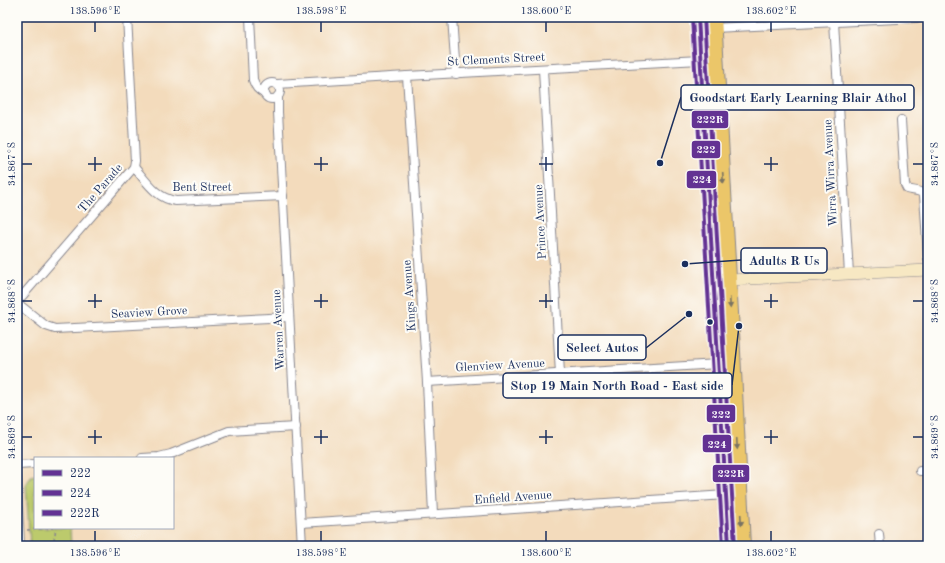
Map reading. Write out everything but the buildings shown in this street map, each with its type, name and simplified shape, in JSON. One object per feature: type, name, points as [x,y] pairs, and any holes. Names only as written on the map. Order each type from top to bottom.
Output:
[{"type":"highway","points":[[729,546],[698,23],[714,22],[743,546]]},
{"type":"highway","points":[[713,281],[729,280]]},
{"type":"highway","points":[[718,364],[733,363]]},
{"type":"highway","points":[[726,495],[740,494]]},
{"type":"street","name":"The Parade","points":[[17,303],[134,167],[135,161],[127,17]]},
{"type":"street","name":"Warren Avenue","points":[[250,17],[253,80],[255,85],[267,96],[278,112]]},
{"type":"street","points":[[452,17],[456,74]]},
{"type":"street","points":[[714,22],[834,22],[917,18]]},
{"type":"street","name":"Wirra Wirra Avenue","points":[[834,22],[848,274]]},
{"type":"street","name":"St Clements Street","points":[[277,84],[700,60]]},
{"type":"street","name":"Prince Avenue","points":[[543,69],[560,374]]},
{"type":"street","points":[[253,75],[267,85]]},
{"type":"street","name":"Kings Avenue","points":[[407,76],[433,514]]},
{"type":"street","points":[[279,94],[280,90],[277,84],[272,83],[267,85],[264,90],[267,96],[276,98],[293,84]]},
{"type":"street","name":"Warren Avenue","points":[[279,94],[278,112],[302,546]]},
{"type":"street","points":[[900,120],[905,185],[907,189],[921,192],[924,195],[928,258]]},
{"type":"street","name":"Bent Street","points":[[134,167],[159,195],[169,200],[176,201],[283,196]]},
{"type":"street","points":[[729,280],[928,270]]},
{"type":"street","name":"Seaview Grove","points":[[17,303],[46,326],[55,329],[290,317]]},
{"type":"street","name":"Glenview Avenue","points":[[426,382],[718,364]]},
{"type":"street","points":[[159,457],[171,454],[229,431],[296,427]]},
{"type":"street","points":[[17,465],[34,464]]},
{"type":"street","points":[[17,478],[20,546]]},
{"type":"street","name":"Enfield Avenue","points":[[301,523],[726,495]]},
{"type":"street","points":[[879,534],[880,546]]},
{"type":"path","points":[[19,531],[42,529]]},
{"type":"path","points":[[53,546],[56,529]]},
{"type":"green space","points":[[34,475],[34,529],[70,529],[71,546],[30,546],[26,485],[31,476]]},
{"type":"transit line","name":"224","points":[[692,17],[723,546]]},
{"type":"transit line","name":"222","points":[[698,17],[729,546]]},
{"type":"transit line","name":"222R","points":[[704,17],[735,546]]},
{"type":"place","name":"Goodstart Early Learning Blair Athol","points":[[660,163]]},
{"type":"place","name":"Adults R Us","points":[[685,264]]},
{"type":"place","name":"Select Autos","points":[[689,314]]},
{"type":"place","name":"Stop 19 Main North Road - East side","points":[[739,326]]}]
